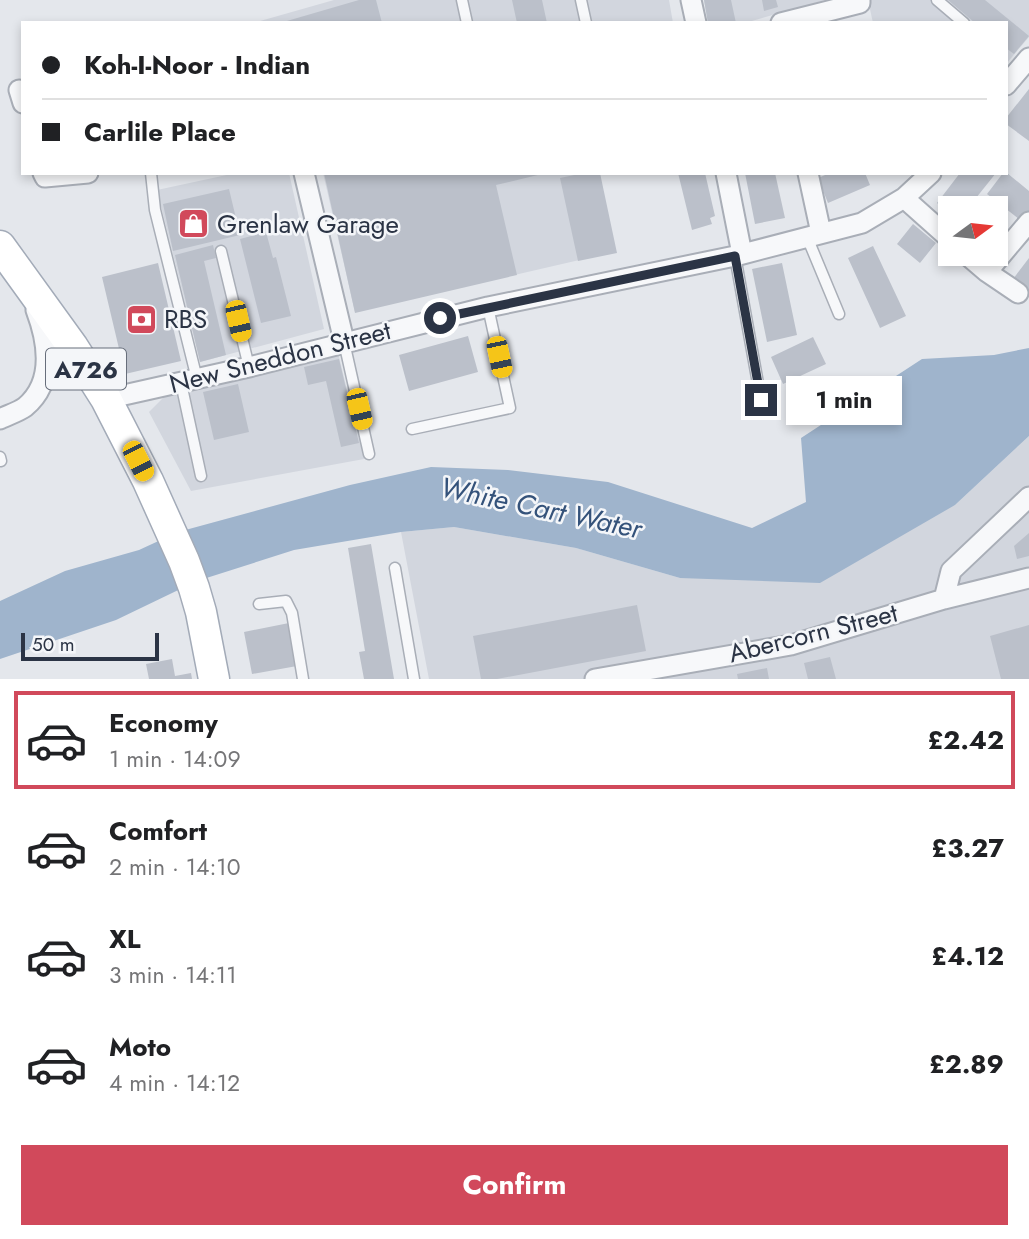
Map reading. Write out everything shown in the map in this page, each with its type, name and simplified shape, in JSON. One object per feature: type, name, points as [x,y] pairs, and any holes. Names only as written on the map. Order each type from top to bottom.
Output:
[{"type":"main road","name":"A726","points":[[0,246],[73,347],[106,399],[158,501],[184,561],[201,612],[215,679]]},
{"type":"street","points":[[691,0],[696,21]]},
{"type":"street","points":[[788,21],[863,1]]},
{"type":"street","points":[[1008,83],[1029,58]]},
{"type":"street","points":[[304,175],[344,341]]},
{"type":"street","points":[[726,175],[738,255]]},
{"type":"street","points":[[808,175],[814,235]]},
{"type":"street","name":"New Sneddon Street","points":[[106,399],[249,367],[488,307],[738,255],[862,223],[904,198],[929,175]]},
{"type":"street","points":[[904,198],[938,228]]},
{"type":"street","points":[[987,272],[1029,222]]},
{"type":"street","points":[[980,266],[1018,293]]},
{"type":"street","points":[[0,419],[23,408],[37,393],[43,380],[46,340],[29,289]]},
{"type":"street","points":[[944,599],[951,571],[1029,497]]},
{"type":"street","name":"Abercorn Street","points":[[595,679],[791,645],[944,599],[1029,578]]},
{"type":"lane","points":[[462,0],[467,21]]},
{"type":"lane","points":[[581,0],[586,21]]},
{"type":"lane","points":[[937,0],[962,21]]},
{"type":"lane","points":[[151,175],[155,210],[189,381],[201,476]]},
{"type":"lane","points":[[814,235],[839,314]]},
{"type":"lane","points":[[221,251],[249,367]]},
{"type":"lane","points":[[738,255],[761,400]]},
{"type":"lane","points":[[412,429],[510,408],[488,307]]},
{"type":"lane","points":[[344,341],[369,454]]},
{"type":"lane","points":[[395,568],[414,679]]},
{"type":"lane","points":[[259,604],[286,601],[292,613],[303,679]]},
{"type":"shaded area","points":[[334,0],[669,0],[673,21],[260,21]]},
{"type":"shaded area","points":[[704,0],[825,0],[752,21],[708,21]]},
{"type":"shaded area","points":[[868,0],[1029,0],[1029,37],[1008,62],[1008,21],[873,21]]},
{"type":"shaded area","points":[[227,175],[289,175],[324,329],[200,362],[157,190]]},
{"type":"shaded area","points":[[323,175],[596,175],[614,252],[355,312]]},
{"type":"shaded area","points":[[338,353],[364,459],[191,491],[149,412],[166,395]]},
{"type":"shaded area","points":[[1029,436],[1029,679],[429,679],[401,532],[454,527],[576,548],[680,578],[955,505]]},
{"type":"water","name":"White Cart Water","points":[[1029,348],[1029,436],[955,505],[820,583],[680,578],[576,548],[454,527],[401,532],[294,550],[197,581],[116,620],[0,659],[0,601],[65,571],[139,550],[178,532],[350,485],[431,467],[508,470],[608,482],[752,528],[806,502],[801,438],[922,359],[994,355]]},
{"type":"building","points":[[359,0],[376,0],[381,21],[287,21]]},
{"type":"building","points":[[512,0],[542,0],[547,21],[517,21]]},
{"type":"building","points":[[704,0],[731,0],[736,21],[708,21]]},
{"type":"building","points":[[762,0],[776,0],[778,7],[764,11]]},
{"type":"building","points":[[948,0],[985,0],[1029,36],[1014,54],[1008,50],[1008,21],[973,21]]},
{"type":"building","points":[[1029,89],[1029,141],[1008,125],[1008,115]]},
{"type":"building","points":[[1008,174],[1029,191],[1029,216],[1024,223],[1008,210],[1008,196],[987,194],[1001,175]]},
{"type":"building","points":[[324,175],[538,175],[496,185],[517,275],[355,313]]},
{"type":"building","points":[[600,175],[617,253],[578,261],[560,178]]},
{"type":"building","points":[[678,175],[705,175],[715,216],[710,218],[712,224],[692,230]]},
{"type":"building","points":[[745,175],[775,175],[785,218],[755,224]]},
{"type":"building","points":[[825,175],[866,175],[870,185],[828,203],[818,178]]},
{"type":"building","points":[[958,175],[994,175],[978,196],[942,196]]},
{"type":"building","points":[[229,189],[240,235],[173,251],[163,204]]},
{"type":"building","points":[[913,224],[936,243],[920,263],[897,244]]},
{"type":"building","points":[[266,232],[273,258],[276,257],[291,316],[261,323],[240,239]]},
{"type":"building","points":[[213,245],[216,258],[204,261],[226,355],[200,362],[175,255]]},
{"type":"building","points":[[873,246],[906,316],[880,328],[848,258]]},
{"type":"building","points":[[1029,258],[1029,292],[1013,279]]},
{"type":"building","name":"RBS","points":[[158,263],[181,361],[125,374],[102,277]]},
{"type":"building","points":[[782,263],[797,335],[767,342],[752,269]]},
{"type":"building","points":[[468,336],[478,372],[409,391],[399,355]]},
{"type":"building","points":[[813,337],[826,364],[783,384],[771,357]]},
{"type":"building","points":[[339,359],[359,443],[341,447],[326,381],[308,385],[304,367]]},
{"type":"building","points":[[238,384],[249,432],[214,440],[203,392]]},
{"type":"building","points":[[1029,533],[1029,556],[1017,559],[1014,546]]},
{"type":"building","points":[[371,544],[394,679],[364,679],[359,652],[365,651],[348,548]]},
{"type":"building","points":[[637,605],[646,651],[497,679],[481,679],[473,636]]},
{"type":"building","points":[[289,623],[297,666],[252,674],[244,632]]},
{"type":"building","points":[[1029,625],[1029,679],[1001,679],[990,636]]},
{"type":"building","points":[[830,657],[836,679],[808,679],[804,663]]},
{"type":"building","points":[[172,659],[175,676],[191,673],[192,679],[149,679],[146,664]]},
{"type":"building","points":[[767,668],[769,679],[738,679],[737,674]]},
{"type":"place","name":"Grenlaw Garage","points":[[194,224]]},
{"type":"place","name":"RBS","points":[[141,319]]},
{"type":"route","points":[[440,318],[735,256],[761,400]]}]
